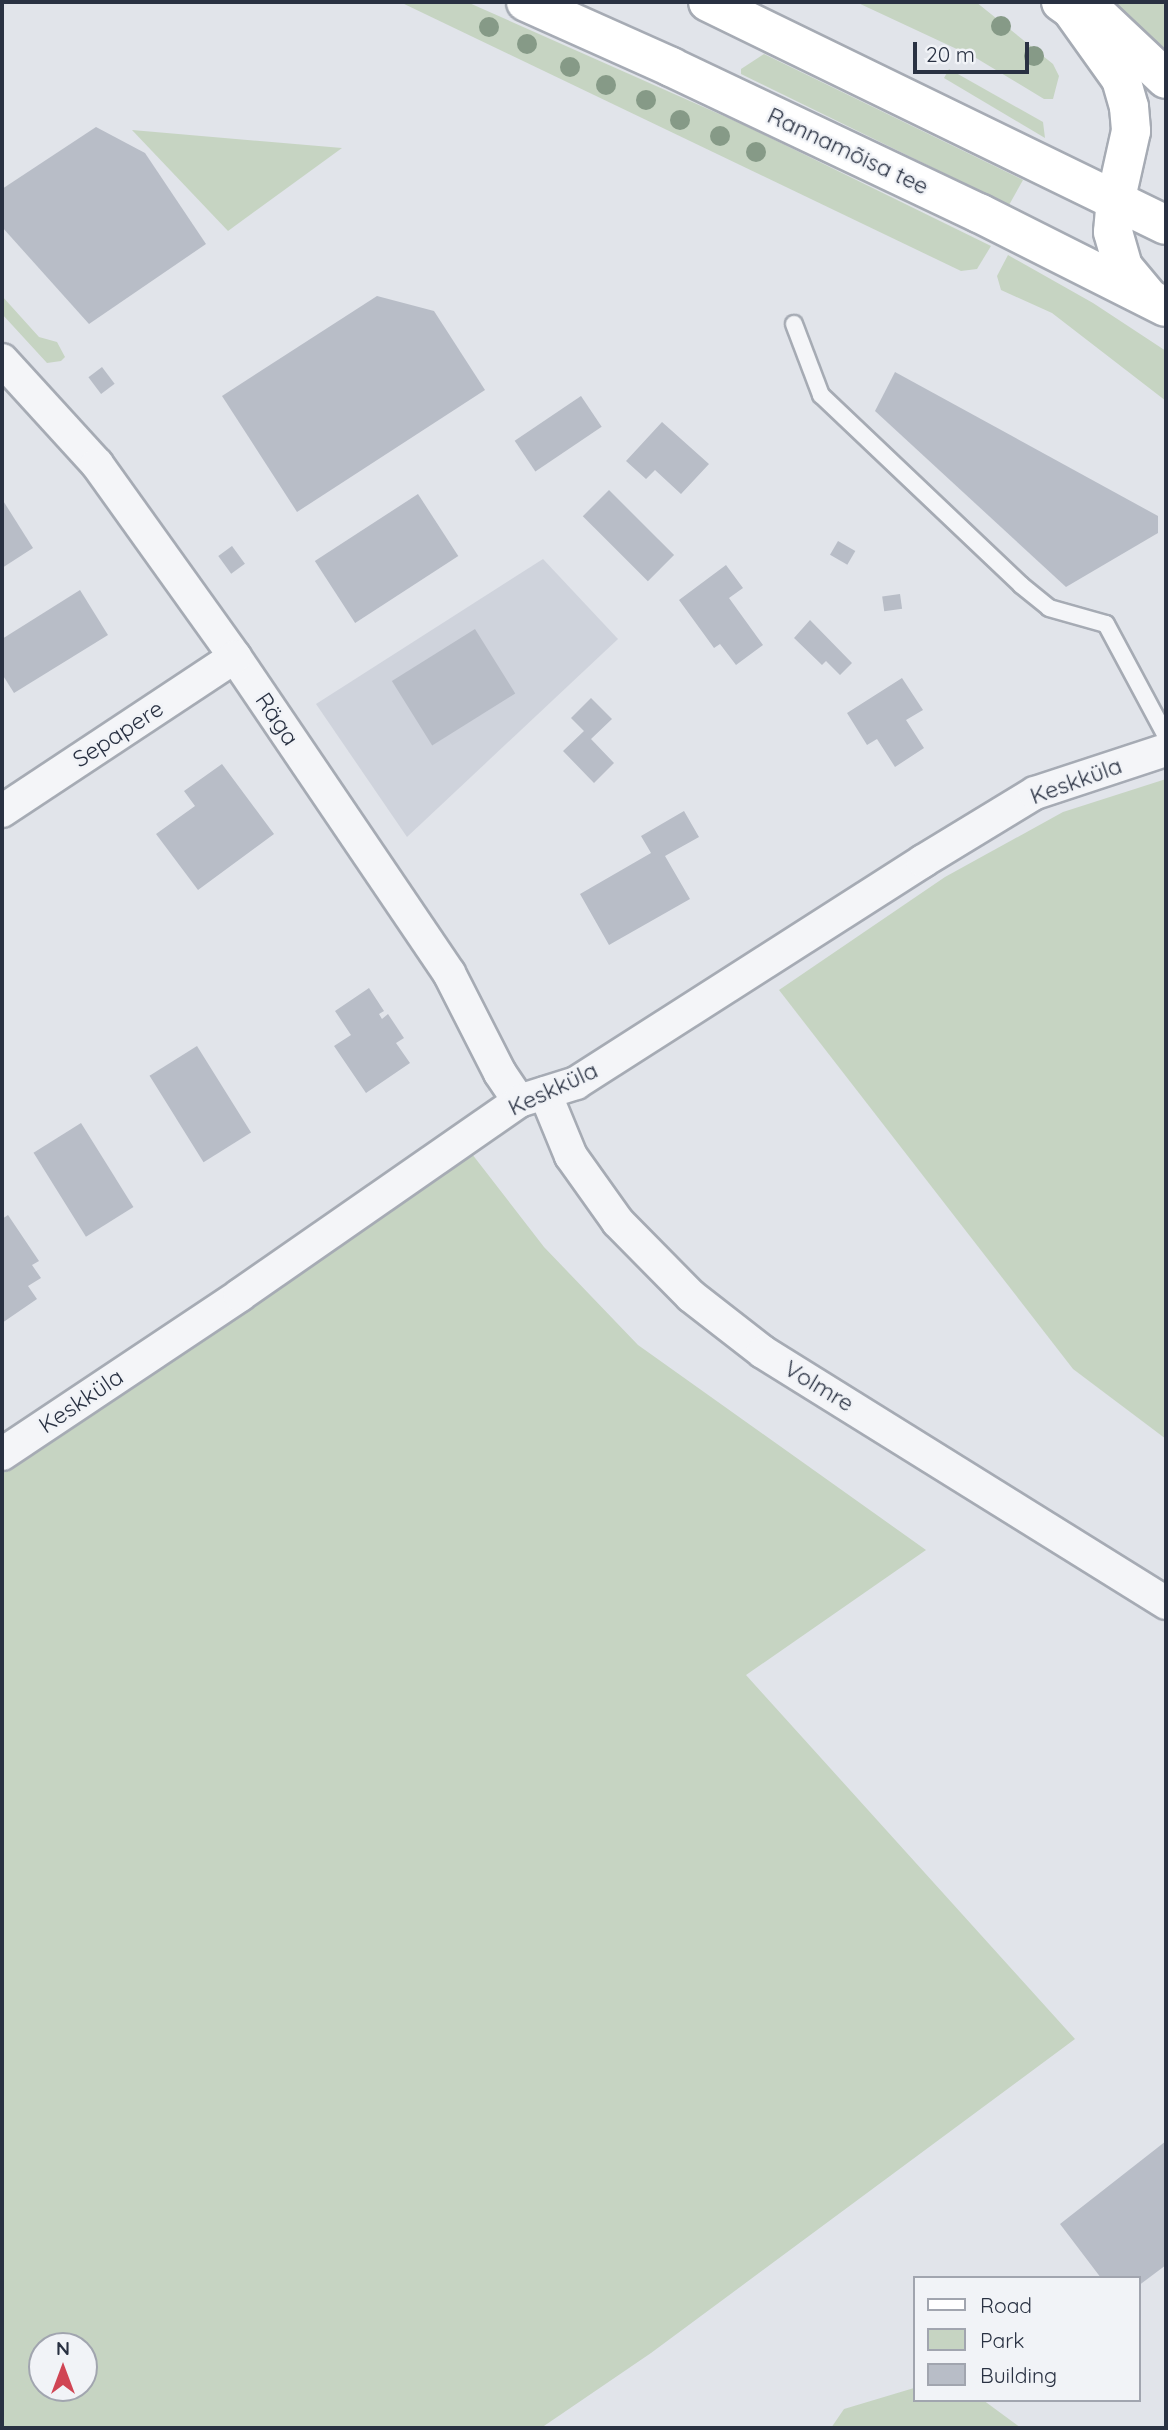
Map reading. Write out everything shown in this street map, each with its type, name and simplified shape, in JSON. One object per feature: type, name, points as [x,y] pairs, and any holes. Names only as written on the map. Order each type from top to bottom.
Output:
[{"type":"main road","name":"Rannamõisa tee","points":[[526,2],[733,96],[1157,302]]},
{"type":"main road","points":[[709,2],[1116,198],[1166,225]]},
{"type":"main road","points":[[1066,5],[1121,79],[1129,107],[1131,131],[1116,198],[1113,232],[1124,267],[1157,302]]},
{"type":"main road","points":[[1066,5],[1098,15],[1166,79]]},
{"type":"street","name":"Räga","points":[[2,360],[97,464],[235,657],[449,973],[500,1073],[532,1097]]},
{"type":"street","name":"Sepapere","points":[[2,810],[235,657]]},
{"type":"street","name":"Keskküla","points":[[2,1454],[532,1097],[576,1083],[923,861],[1035,793],[1166,750]]},
{"type":"street","name":"Volmre","points":[[532,1097],[618,1222],[691,1296],[763,1352],[1166,1603]]},
{"type":"lane","points":[[794,324],[821,395],[1030,593],[1049,608],[1106,624],[1166,736]]},
{"type":"shaded area","points":[[543,559],[618,639],[407,837],[316,704]]},
{"type":"green space","points":[[400,2],[467,2],[744,125],[991,246],[977,269],[961,271]]},
{"type":"green space","points":[[856,2],[976,2],[1053,64],[1059,76],[1053,99],[1044,99],[976,58]]},
{"type":"green space","points":[[1102,2],[1164,2],[1166,52]]},
{"type":"green space","points":[[764,54],[1023,180],[1009,205],[741,74],[741,69]]},
{"type":"green space","points":[[949,69],[1043,122],[1045,138],[944,78]]},
{"type":"green space","points":[[132,130],[342,148],[228,231]]},
{"type":"green space","points":[[1008,255],[1093,303],[1166,351],[1166,401],[1052,313],[1001,290],[997,276]]},
{"type":"green space","points":[[2,296],[39,337],[57,342],[65,357],[61,361],[47,363],[2,314]]},
{"type":"green space","points":[[1166,779],[1166,1439],[1073,1369],[779,990],[945,877],[1063,812]]},
{"type":"green space","points":[[472,1154],[544,1247],[638,1345],[926,1550],[746,1675],[1075,2039],[651,2353],[541,2428],[2,2428],[2,1474]]},
{"type":"green space","points":[[912,2389],[912,2402],[986,2402],[1021,2428],[831,2428],[844,2409]]},
{"type":"building","points":[[96,127],[145,153],[206,244],[89,324],[2,227],[2,189]]},
{"type":"building","points":[[377,296],[434,311],[485,390],[297,512],[222,396]]},
{"type":"building","points":[[102,367],[115,384],[101,394],[88,377]]},
{"type":"building","points":[[895,372],[1158,516],[1158,533],[1066,587],[875,411]]},
{"type":"building","points":[[581,396],[602,427],[535,471],[515,441]]},
{"type":"building","points":[[662,422],[709,464],[681,494],[655,470],[646,479],[626,461]]},
{"type":"building","points":[[609,490],[674,555],[648,581],[583,516]]},
{"type":"building","points":[[418,494],[458,556],[355,623],[315,561]]},
{"type":"building","points":[[2,499],[33,548],[2,568]]},
{"type":"building","points":[[838,541],[855,551],[847,565],[830,555]]},
{"type":"building","points":[[232,546],[245,564],[231,574],[218,556]]},
{"type":"building","points":[[726,565],[743,588],[729,598],[763,645],[736,665],[720,644],[714,648],[679,600]]},
{"type":"building","points":[[80,590],[108,635],[14,693],[2,674],[2,639]]},
{"type":"building","points":[[900,594],[902,609],[884,611],[882,597]]},
{"type":"building","points":[[810,620],[852,663],[840,675],[826,661],[822,665],[794,638]]},
{"type":"building","points":[[475,629],[515,693],[432,745],[392,681]]},
{"type":"building","points":[[902,678],[923,710],[906,720],[924,748],[895,767],[877,739],[867,745],[847,713]]},
{"type":"building","points":[[591,698],[612,719],[591,739],[614,763],[594,783],[563,751],[584,731],[571,718]]},
{"type":"building","points":[[222,764],[274,834],[198,890],[156,834],[195,806],[184,791]]},
{"type":"building","points":[[684,811],[699,837],[665,856],[690,899],[609,945],[580,894],[651,853],[641,836]]},
{"type":"building","points":[[369,988],[384,1011],[379,1014],[382,1019],[388,1014],[404,1038],[396,1043],[410,1063],[366,1093],[334,1046],[351,1035],[335,1011]]},
{"type":"building","points":[[197,1046],[251,1133],[204,1162],[150,1076]]},
{"type":"building","points":[[81,1123],[133,1207],[86,1237],[34,1153]]},
{"type":"building","points":[[8,1215],[39,1261],[32,1265],[41,1278],[28,1286],[37,1299],[2,1323],[2,1219]]},
{"type":"building","points":[[1166,2141],[1166,2265],[1140,2284],[1140,2276],[1099,2276],[1060,2224]]}]
